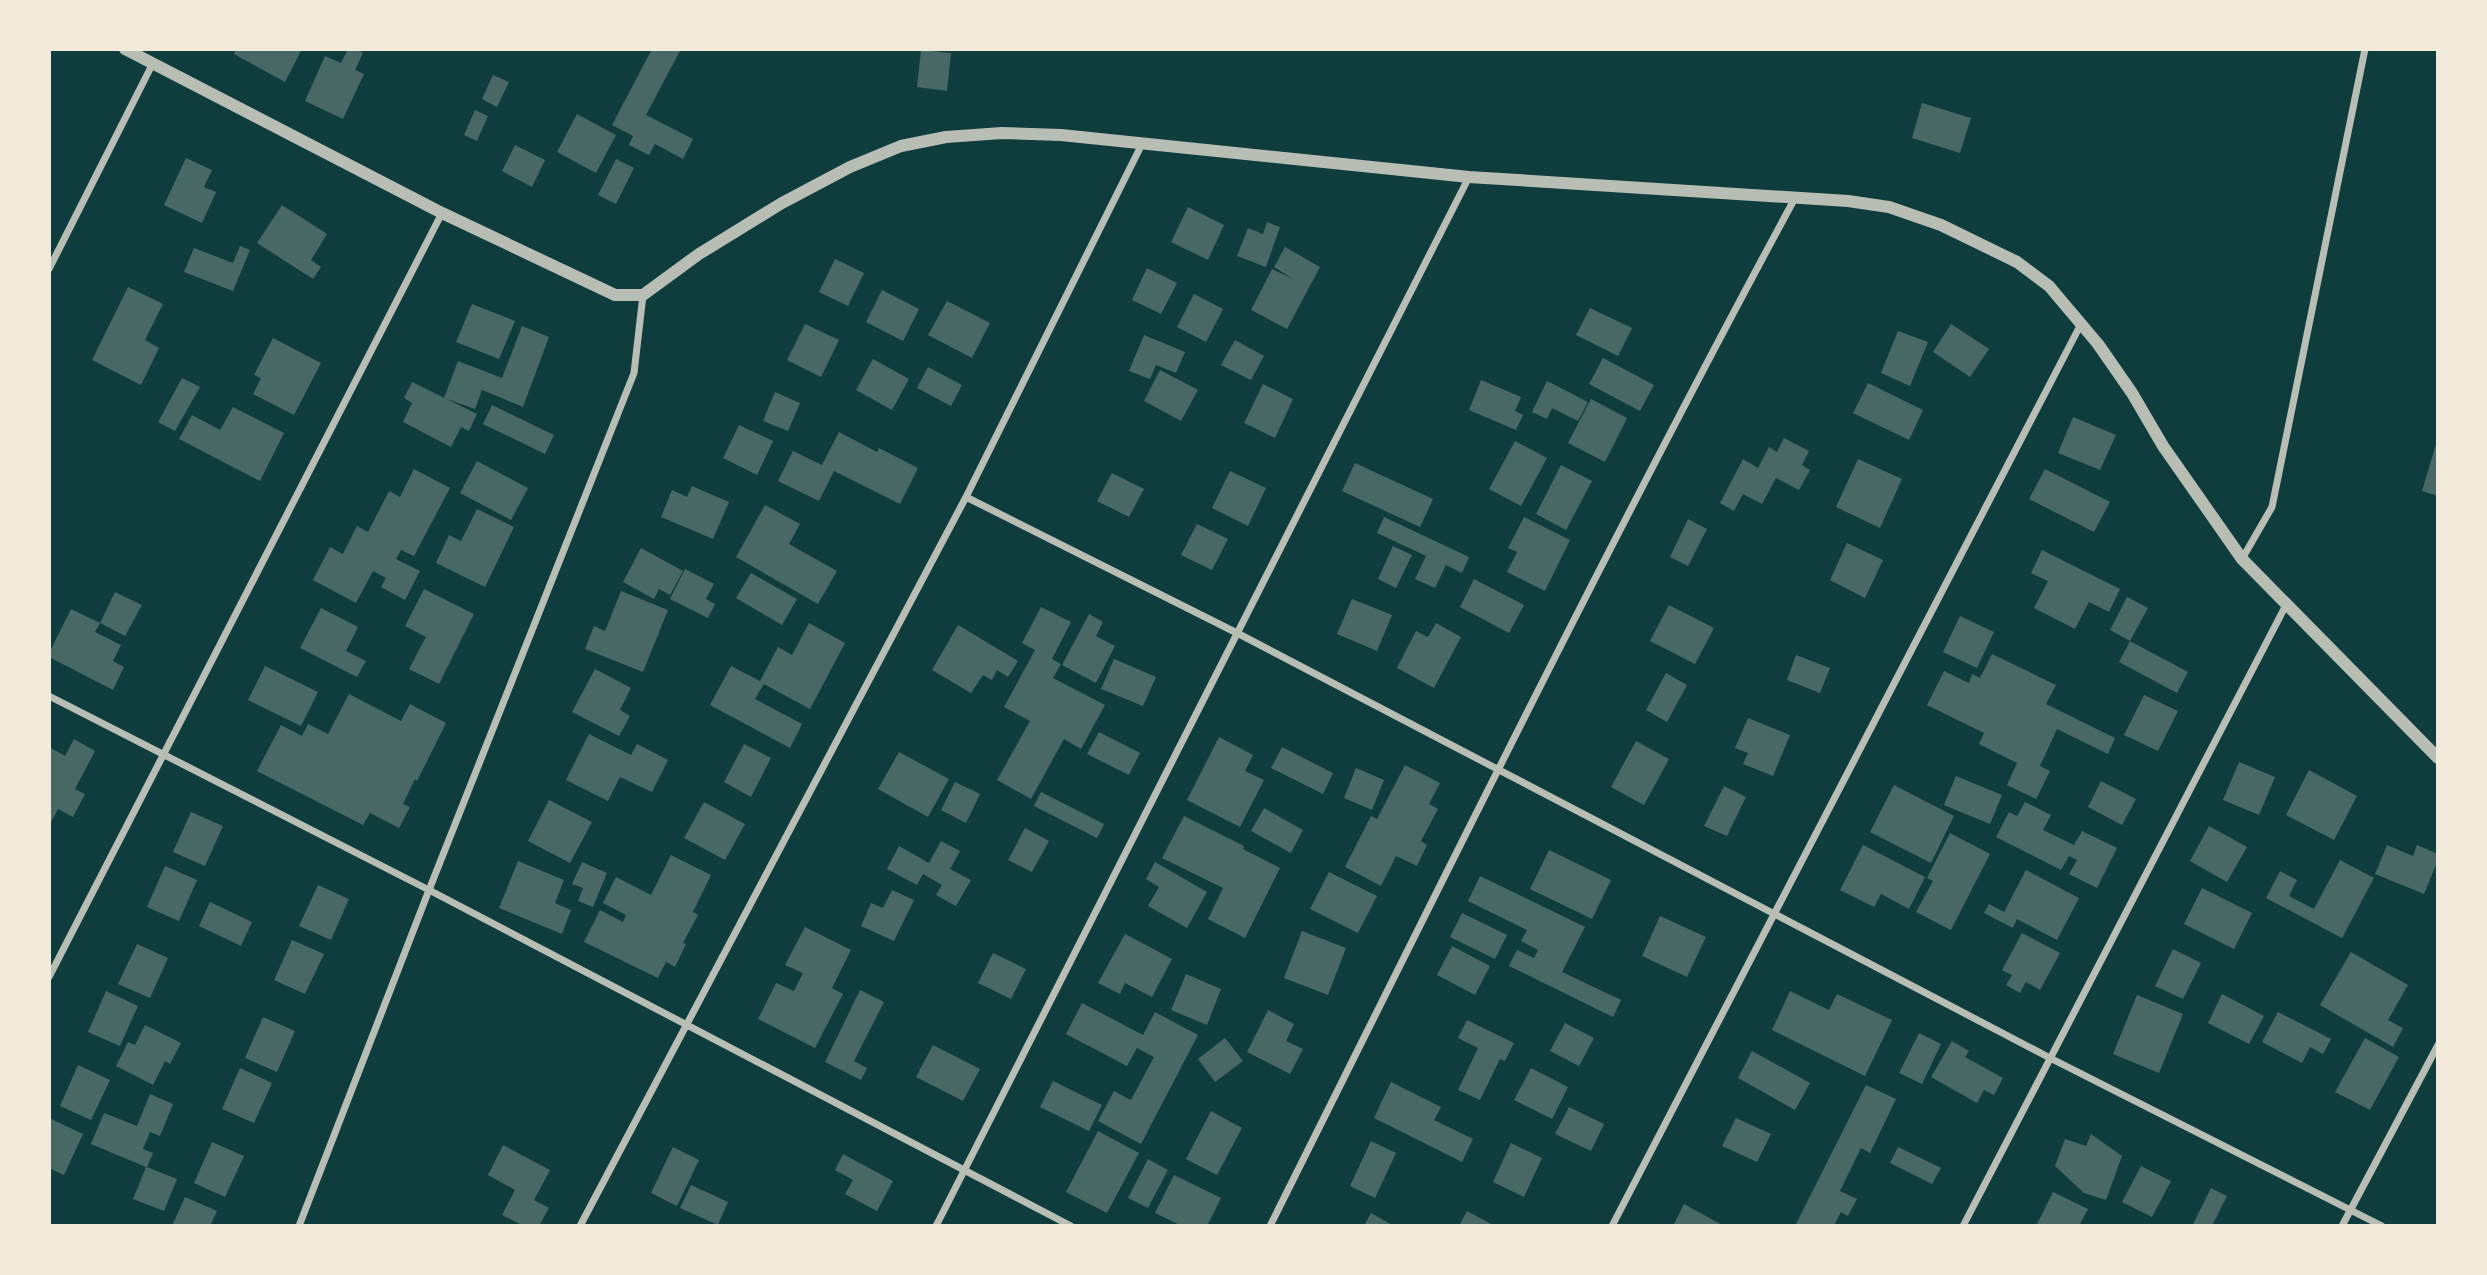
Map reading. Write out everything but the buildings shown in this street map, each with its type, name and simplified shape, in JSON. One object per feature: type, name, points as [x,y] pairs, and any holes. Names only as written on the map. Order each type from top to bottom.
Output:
[{"type":"street","points":[[125,49],[442,212],[615,295],[643,295],[699,254],[782,203],[850,167],[901,146],[946,137],[1002,133],[1061,135],[1469,177],[1795,198],[1889,207],[1941,225],[2017,262],[2049,286],[2132,393],[2163,446],[2242,559],[2438,758]]},
{"type":"street","points":[[2242,559],[2272,507],[2365,49]]},
{"type":"street","points":[[49,269],[153,63]]},
{"type":"street","points":[[580,1226],[966,497],[1142,144]]},
{"type":"street","points":[[936,1226],[1469,177]]},
{"type":"street","points":[[1270,1226],[1499,770],[1795,198]]},
{"type":"street","points":[[49,977],[442,212]]},
{"type":"street","points":[[299,1226],[634,373],[643,295]]},
{"type":"street","points":[[1612,1226],[2081,324]]},
{"type":"street","points":[[966,497],[1237,633],[2052,1059],[2382,1226]]},
{"type":"street","points":[[1963,1226],[2286,605]]},
{"type":"street","points":[[49,696],[429,890],[1070,1226]]},
{"type":"street","points":[[2342,1226],[2438,1045]]}]
